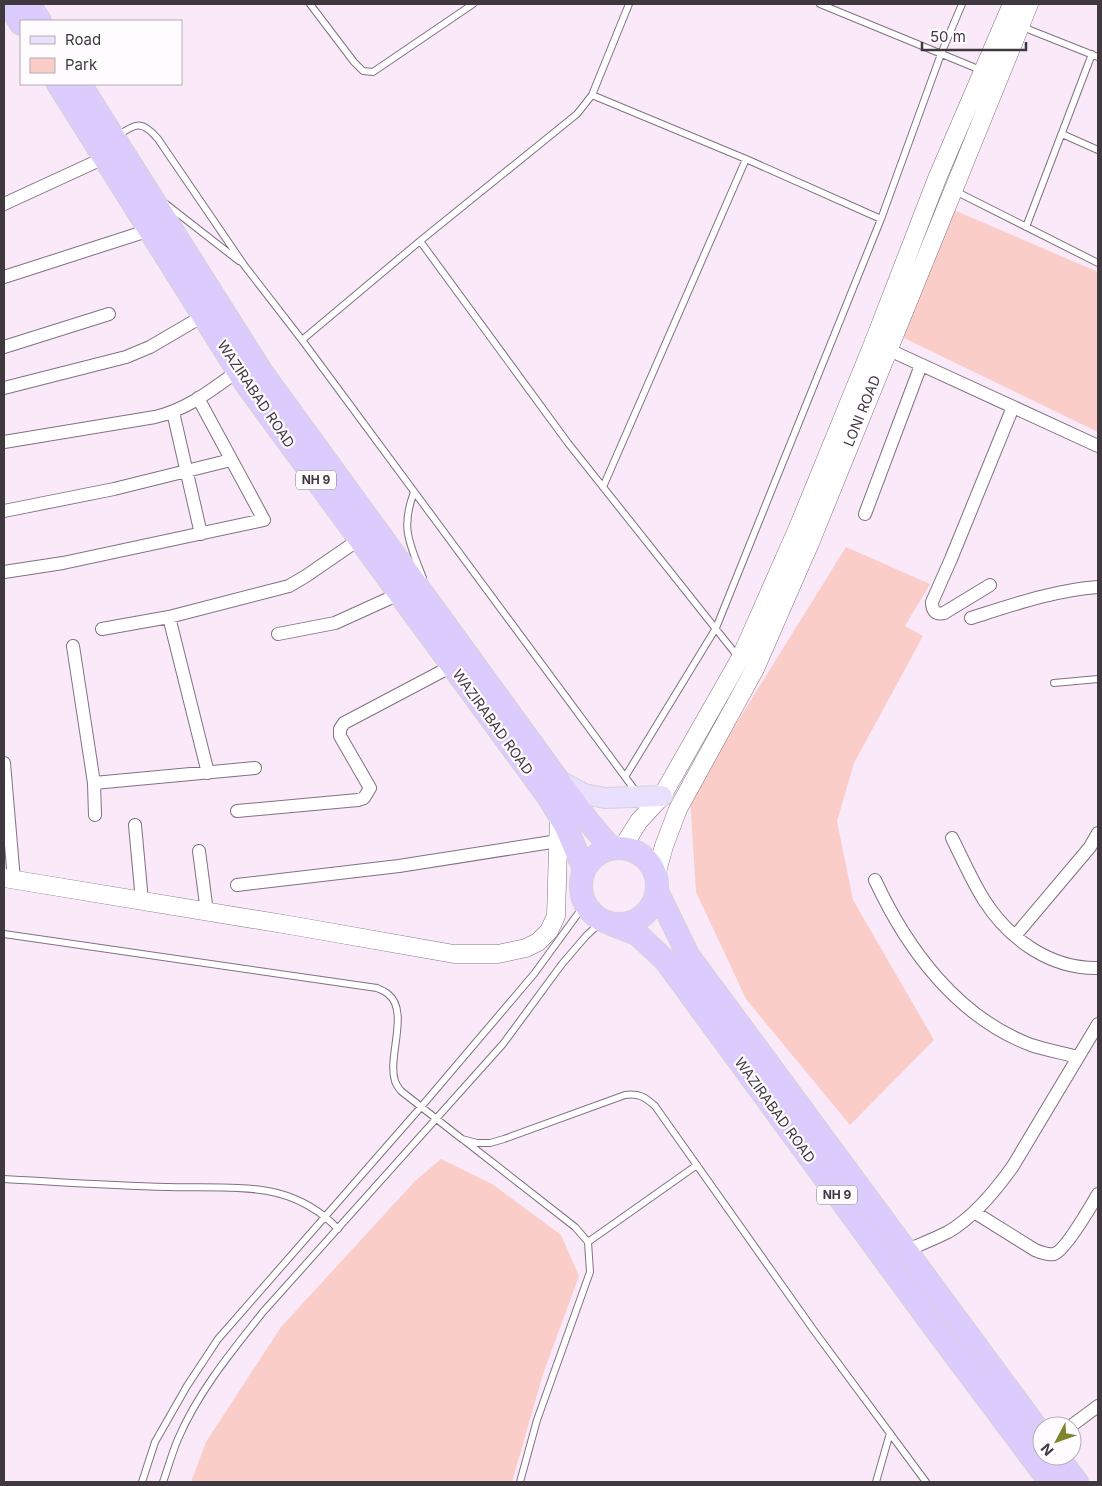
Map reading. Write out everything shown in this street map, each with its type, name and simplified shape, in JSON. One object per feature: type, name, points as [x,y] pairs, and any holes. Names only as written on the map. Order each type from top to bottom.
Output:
[{"type":"highway","points":[[16,13],[37,20]]},
{"type":"highway","name":"WAZIRABAD ROAD","points":[[59,85],[106,149],[149,190],[246,365]]},
{"type":"highway","name":"WAZIRABAD ROAD","points":[[80,85],[106,149],[150,230],[203,316],[246,365],[367,534],[436,612],[588,821],[617,848]]},
{"type":"highway","name":"WAZIRABAD ROAD","points":[[367,534],[399,594],[543,790],[566,827],[584,869]]},
{"type":"highway","points":[[617,848],[640,854],[648,862],[656,883],[652,906],[641,918],[626,924],[606,922],[592,914],[582,898],[580,883],[584,869],[591,859],[600,852],[617,848]]},
{"type":"highway","name":"WAZIRABAD ROAD","points":[[656,883],[688,955],[1032,1422]]},
{"type":"highway","name":"WAZIRABAD ROAD","points":[[606,922],[637,934],[665,960],[1050,1482]]},
{"type":"highway","points":[[1065,1466],[1077,1482]]},
{"type":"main road","points":[[558,780],[584,794],[605,798],[662,796]]},
{"type":"street","name":"LONI ROAD","points":[[617,848],[662,796],[673,778],[796,554],[887,349],[954,190],[1012,4]]},
{"type":"street","name":"LONI ROAD","points":[[656,883],[664,846],[678,809],[755,670],[873,344],[938,176],[1029,4]]},
{"type":"street","points":[[4,204],[106,149]]},
{"type":"street","points":[[4,278],[150,230]]},
{"type":"street","points":[[4,347],[109,314]]},
{"type":"street","points":[[4,388],[126,357],[150,347],[203,316]]},
{"type":"street","points":[[887,349],[1098,446]]},
{"type":"street","points":[[4,442],[155,417],[173,412],[198,398],[246,365]]},
{"type":"street","points":[[865,514],[921,365]]},
{"type":"street","points":[[4,572],[63,563],[264,520],[198,398]]},
{"type":"street","points":[[990,585],[944,613],[934,612],[932,608],[932,602],[952,559],[1013,407]]},
{"type":"street","points":[[173,412],[201,534]]},
{"type":"street","points":[[4,511],[114,489],[231,460]]},
{"type":"street","points":[[102,629],[169,617],[289,586],[367,534]]},
{"type":"street","points":[[971,618],[1020,603],[1077,589],[1098,587]]},
{"type":"street","points":[[278,634],[334,623],[399,594]]},
{"type":"street","points":[[169,617],[208,773]]},
{"type":"street","points":[[73,646],[94,783],[94,815]]},
{"type":"street","points":[[237,811],[364,798],[370,788],[340,736],[340,729],[344,723],[452,666]]},
{"type":"street","points":[[4,763],[9,879],[454,954],[483,955],[512,952],[538,942],[548,930],[556,916],[559,815]]},
{"type":"street","points":[[94,783],[255,768]]},
{"type":"street","points":[[135,825],[142,901]]},
{"type":"street","points":[[1015,936],[1090,847],[1098,832]]},
{"type":"street","points":[[952,838],[984,900],[1015,936],[1032,949],[1054,961],[1088,968],[1098,968]]},
{"type":"street","points":[[237,885],[399,866],[558,841]]},
{"type":"street","points":[[199,851],[208,912]]},
{"type":"street","points":[[875,880],[887,905],[918,956],[937,979],[977,1015],[994,1027],[1031,1045],[1078,1058]]},
{"type":"street","points":[[905,1251],[948,1231],[974,1212],[998,1187],[1013,1166],[1098,1024]]},
{"type":"street","points":[[974,1212],[1035,1250],[1046,1254],[1056,1253],[1064,1247],[1098,1194]]},
{"type":"street","points":[[1082,1418],[1098,1406]]},
{"type":"lane","points":[[310,4],[354,62],[363,71],[373,72],[473,4]]},
{"type":"lane","points":[[302,340],[420,241],[577,114],[592,95],[630,4]]},
{"type":"lane","points":[[820,4],[991,75]]},
{"type":"lane","points":[[625,777],[716,628],[881,219],[941,54],[962,4]]},
{"type":"lane","points":[[1020,24],[1030,30],[1095,56],[1026,227]]},
{"type":"lane","points":[[592,95],[746,159],[881,219]]},
{"type":"lane","points":[[106,149],[130,127],[138,124],[148,127],[244,265],[302,340],[640,798]]},
{"type":"lane","points":[[1062,134],[1098,150]]},
{"type":"lane","points":[[603,487],[746,159]]},
{"type":"lane","points":[[149,190],[244,265]]},
{"type":"lane","points":[[954,190],[1098,263]]},
{"type":"lane","points":[[420,241],[568,443],[740,659]]},
{"type":"lane","points":[[414,492],[407,516],[408,535],[436,612]]},
{"type":"lane","points":[[1054,683],[1098,679]]},
{"type":"lane","points":[[142,1482],[155,1442],[186,1386],[218,1339],[421,1108],[534,974],[585,904]]},
{"type":"lane","points":[[163,1482],[178,1438],[198,1401],[227,1357],[263,1312],[503,1044],[562,964],[586,936],[606,922]]},
{"type":"lane","points":[[4,934],[377,988],[389,994],[396,1005],[398,1018],[393,1070],[395,1083],[401,1091],[575,1227],[588,1242],[590,1272],[536,1420],[520,1482]]},
{"type":"lane","points":[[462,1139],[477,1143],[490,1143],[625,1095],[644,1096],[655,1106],[814,1332],[926,1482]]},
{"type":"lane","points":[[588,1242],[697,1165]]},
{"type":"lane","points":[[4,1179],[105,1186],[248,1189],[277,1193],[300,1201],[326,1216],[338,1228]]},
{"type":"lane","points":[[876,1482],[890,1433]]},
{"type":"green space","points":[[947,207],[1098,272],[1098,432],[902,337]]},
{"type":"green space","points":[[846,547],[930,584],[905,626],[923,636],[854,763],[837,821],[853,900],[934,1040],[850,1125],[746,999],[696,892],[690,798]]},
{"type":"green space","points":[[441,1159],[492,1184],[561,1235],[579,1276],[543,1374],[512,1482],[191,1482],[206,1442],[281,1327],[415,1181]]}]
